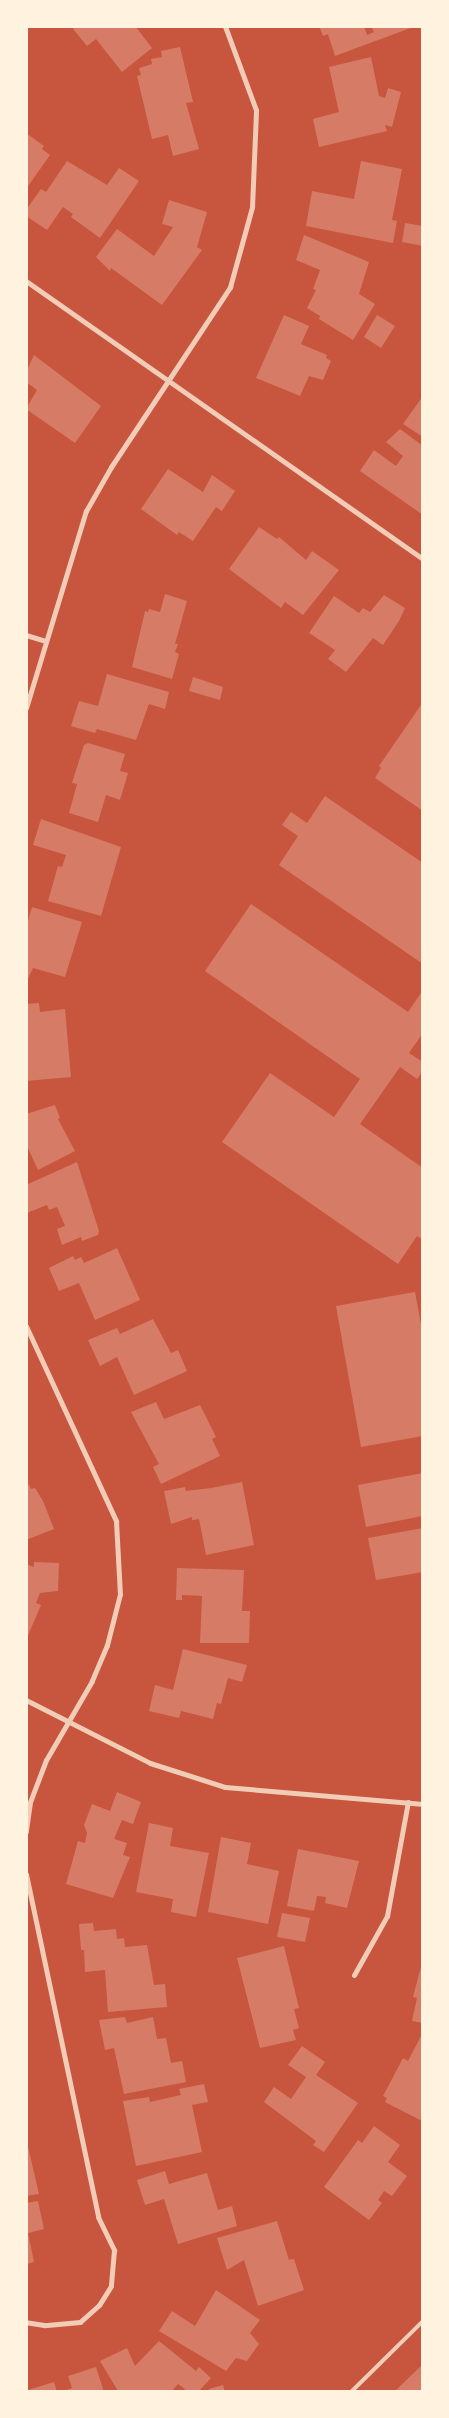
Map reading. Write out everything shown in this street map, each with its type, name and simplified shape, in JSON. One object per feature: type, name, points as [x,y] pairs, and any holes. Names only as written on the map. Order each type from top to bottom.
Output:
[{"type":"street","points":[[26,708],[86,511],[111,467],[170,381],[230,287],[252,207],[256,110],[225,26]]},
{"type":"street","points":[[26,281],[423,559]]},
{"type":"street","points":[[26,635],[46,641]]},
{"type":"street","points":[[26,1326],[116,1521],[120,1594],[107,1645],[92,1681],[46,1760],[33,1794],[26,1832]]},
{"type":"street","points":[[26,1700],[67,1723],[150,1763],[225,1787],[423,1804]]},
{"type":"street","points":[[354,1975],[388,1916],[408,1802]]},
{"type":"street","points":[[26,1874],[98,2217],[114,2250],[111,2286],[99,2305],[80,2322],[44,2325],[26,2322]]},
{"type":"lane","points":[[351,2392],[423,2321]]},
{"type":"building","points":[[76,26],[135,26],[152,48],[122,72],[96,39],[87,46],[73,29]]},
{"type":"building","points":[[319,26],[364,26],[367,35],[374,32],[371,26],[416,26],[335,56],[328,34],[323,36]]},
{"type":"building","points":[[180,47],[193,102],[186,103],[199,149],[173,156],[168,135],[152,139],[137,76],[141,75],[139,68],[152,64],[151,59],[162,57],[161,51]]},
{"type":"building","points":[[371,57],[379,96],[385,98],[388,88],[401,92],[392,127],[385,125],[387,131],[319,147],[313,119],[339,112],[329,67]]},
{"type":"building","points":[[26,133],[44,146],[42,149],[50,155],[26,189]]},
{"type":"building","points":[[67,161],[107,185],[119,168],[139,181],[100,238],[71,217],[73,214],[63,207],[47,230],[26,216],[26,210],[41,189],[46,192]]},
{"type":"building","points":[[361,161],[402,169],[392,220],[397,221],[393,243],[306,226],[312,191],[354,199]]},
{"type":"building","points":[[169,200],[207,212],[197,247],[202,250],[162,305],[111,268],[110,271],[96,257],[117,229],[154,256],[173,227],[162,224]]},
{"type":"building","points":[[405,223],[423,226],[423,246],[402,242]]},
{"type":"building","points":[[304,235],[369,262],[359,294],[375,304],[353,340],[319,319],[320,316],[307,308],[316,290],[313,289],[320,270],[296,260]]},
{"type":"building","points":[[284,315],[309,326],[301,344],[327,355],[326,358],[331,361],[323,380],[309,376],[300,396],[256,378]]},
{"type":"building","points":[[377,315],[395,326],[381,348],[364,337]]},
{"type":"building","points":[[34,355],[101,406],[75,443],[26,409],[37,390],[26,382],[26,372]]},
{"type":"building","points":[[423,396],[423,437],[403,424]]},
{"type":"building","points":[[400,429],[423,446],[423,515],[360,471],[374,450],[396,466],[403,456],[386,442]]},
{"type":"building","points":[[168,469],[203,492],[212,475],[235,491],[222,511],[216,507],[193,541],[179,532],[177,535],[141,509]]},
{"type":"building","points":[[259,527],[277,539],[279,537],[306,560],[312,551],[339,570],[303,615],[285,602],[281,608],[229,569]]},
{"type":"building","points":[[165,594],[187,601],[175,644],[178,644],[175,652],[179,654],[172,679],[132,667],[145,611],[148,612],[149,609],[160,612]]},
{"type":"building","points":[[384,595],[405,608],[399,621],[383,645],[373,638],[346,672],[328,659],[335,650],[309,633],[334,596],[359,613],[363,608],[370,612]]},
{"type":"building","points":[[107,674],[169,692],[165,709],[149,704],[136,740],[97,729],[95,733],[71,726],[79,701],[98,706]]},
{"type":"building","points":[[193,677],[223,687],[220,700],[189,691]]},
{"type":"building","points":[[423,702],[423,811],[375,778],[381,768],[379,766]]},
{"type":"building","points":[[88,743],[125,754],[120,771],[128,773],[120,800],[106,795],[98,822],[69,813],[77,784],[72,783],[84,745]]},
{"type":"building","points":[[325,796],[423,863],[423,964],[279,865],[298,836],[282,825],[291,812],[307,823]]},
{"type":"building","points":[[41,819],[121,847],[101,916],[48,901],[58,866],[62,867],[66,855],[33,845]]},
{"type":"building","points":[[251,904],[408,1012],[423,990],[423,1033],[409,1053],[423,1062],[423,1071],[417,1079],[400,1067],[360,1124],[423,1168],[423,1240],[417,1236],[398,1264],[222,1142],[270,1073],[334,1117],[360,1079],[205,971]]},
{"type":"building","points":[[32,907],[82,922],[65,977],[33,968],[26,983],[26,927]]},
{"type":"building","points":[[39,1003],[40,1012],[65,1009],[71,1077],[26,1081],[26,1004]]},
{"type":"building","points":[[55,1105],[60,1118],[58,1119],[75,1151],[38,1170],[26,1144],[26,1114]]},
{"type":"building","points":[[77,1162],[99,1231],[98,1235],[82,1241],[81,1237],[62,1245],[57,1229],[65,1226],[57,1207],[49,1210],[47,1205],[27,1213],[26,1185]]},
{"type":"building","points":[[117,1248],[140,1300],[95,1320],[79,1283],[59,1291],[49,1268],[73,1256],[75,1260],[81,1257],[84,1263]]},
{"type":"building","points":[[415,1292],[423,1335],[423,1436],[361,1447],[336,1306]]},
{"type":"building","points":[[153,1319],[171,1353],[178,1350],[187,1371],[134,1395],[117,1357],[100,1366],[88,1340],[117,1328],[120,1334]]},
{"type":"building","points":[[156,1402],[164,1419],[200,1405],[216,1437],[212,1439],[220,1456],[161,1484],[153,1467],[159,1464],[131,1412]]},
{"type":"building","points":[[423,1473],[423,1516],[366,1527],[358,1485]]},
{"type":"building","points":[[26,1479],[31,1489],[35,1488],[43,1501],[54,1529],[26,1540]]},
{"type":"building","points":[[242,1482],[254,1545],[206,1555],[199,1519],[192,1520],[192,1517],[171,1524],[164,1491],[185,1487],[186,1491]]},
{"type":"building","points":[[423,1528],[423,1572],[376,1580],[368,1538]]},
{"type":"building","points":[[34,1562],[59,1563],[58,1591],[40,1593],[36,1603],[41,1605],[26,1640],[26,1564],[34,1567]]},
{"type":"building","points":[[177,1568],[244,1570],[242,1611],[250,1611],[249,1643],[200,1643],[202,1596],[182,1595],[182,1600],[176,1600]]},
{"type":"building","points":[[183,1649],[247,1665],[242,1682],[228,1678],[221,1704],[217,1703],[213,1719],[181,1711],[179,1718],[149,1711],[155,1685],[173,1690]]},
{"type":"building","points":[[117,1792],[141,1802],[133,1824],[122,1820],[114,1839],[127,1843],[123,1855],[130,1857],[113,1898],[66,1884],[78,1841],[85,1843],[87,1833],[84,1825],[92,1804],[110,1811]]},
{"type":"building","points":[[149,1823],[173,1828],[170,1846],[209,1853],[196,1917],[171,1912],[173,1899],[136,1892]]},
{"type":"building","points":[[221,1837],[251,1843],[247,1864],[279,1871],[268,1924],[208,1912]]},
{"type":"building","points":[[298,1849],[359,1861],[347,1908],[325,1903],[326,1897],[317,1896],[314,1911],[287,1906]]},
{"type":"building","points":[[282,1913],[310,1918],[305,1942],[277,1937]]},
{"type":"building","points":[[93,1923],[94,1931],[116,1929],[117,1939],[124,1938],[125,1947],[147,1945],[154,1985],[165,1984],[167,2007],[108,2012],[105,1970],[85,1972],[84,1950],[81,1950],[79,1924]]},
{"type":"building","points":[[284,1946],[299,2008],[294,2009],[299,2028],[293,2030],[296,2040],[260,2048],[237,1958]]},
{"type":"building","points":[[423,1959],[423,2023],[412,2021],[417,1998],[413,1997]]},
{"type":"building","points":[[125,2017],[127,2023],[153,2017],[157,2039],[166,2038],[171,2063],[182,2061],[186,2082],[124,2094],[114,2048],[105,2050],[99,2020]]},
{"type":"building","points":[[421,2036],[423,2116],[420,2120],[385,2102],[387,2098],[383,2096],[403,2058],[408,2061]]},
{"type":"building","points":[[302,2046],[325,2062],[316,2075],[358,2103],[324,2152],[313,2145],[316,2141],[264,2102],[274,2087],[291,2099],[306,2077],[288,2065]]},
{"type":"building","points":[[204,2084],[208,2102],[192,2105],[202,2152],[136,2166],[123,2101],[149,2097],[150,2102],[181,2095],[179,2089]]},
{"type":"building","points":[[374,2126],[400,2145],[388,2162],[407,2176],[392,2196],[384,2191],[378,2200],[382,2203],[369,2220],[324,2187],[358,2140],[362,2143]]},
{"type":"building","points":[[26,2138],[39,2194],[26,2196]]},
{"type":"building","points":[[165,2171],[169,2184],[207,2173],[218,2210],[232,2206],[237,2226],[178,2244],[164,2199],[145,2205],[137,2180]]},
{"type":"building","points":[[38,2201],[44,2229],[28,2233],[34,2262],[26,2264],[26,2203]]},
{"type":"building","points":[[277,2221],[289,2260],[294,2259],[304,2290],[258,2306],[244,2260],[227,2270],[217,2238]]},
{"type":"building","points":[[216,2290],[260,2320],[250,2333],[259,2344],[247,2361],[236,2358],[226,2371],[159,2331],[172,2311],[195,2326]]},
{"type":"building","points":[[159,2341],[196,2371],[199,2367],[211,2378],[198,2392],[182,2392],[185,2389],[178,2384],[171,2392],[118,2391],[100,2361],[127,2348],[135,2366]]},
{"type":"building","points":[[423,2364],[423,2392],[394,2392]]},
{"type":"building","points":[[96,2367],[104,2392],[61,2392],[72,2388],[68,2376]]},
{"type":"building","points":[[54,2382],[57,2392],[29,2392],[28,2390]]},
{"type":"building","points":[[223,2385],[225,2392],[210,2392],[209,2389]]}]
